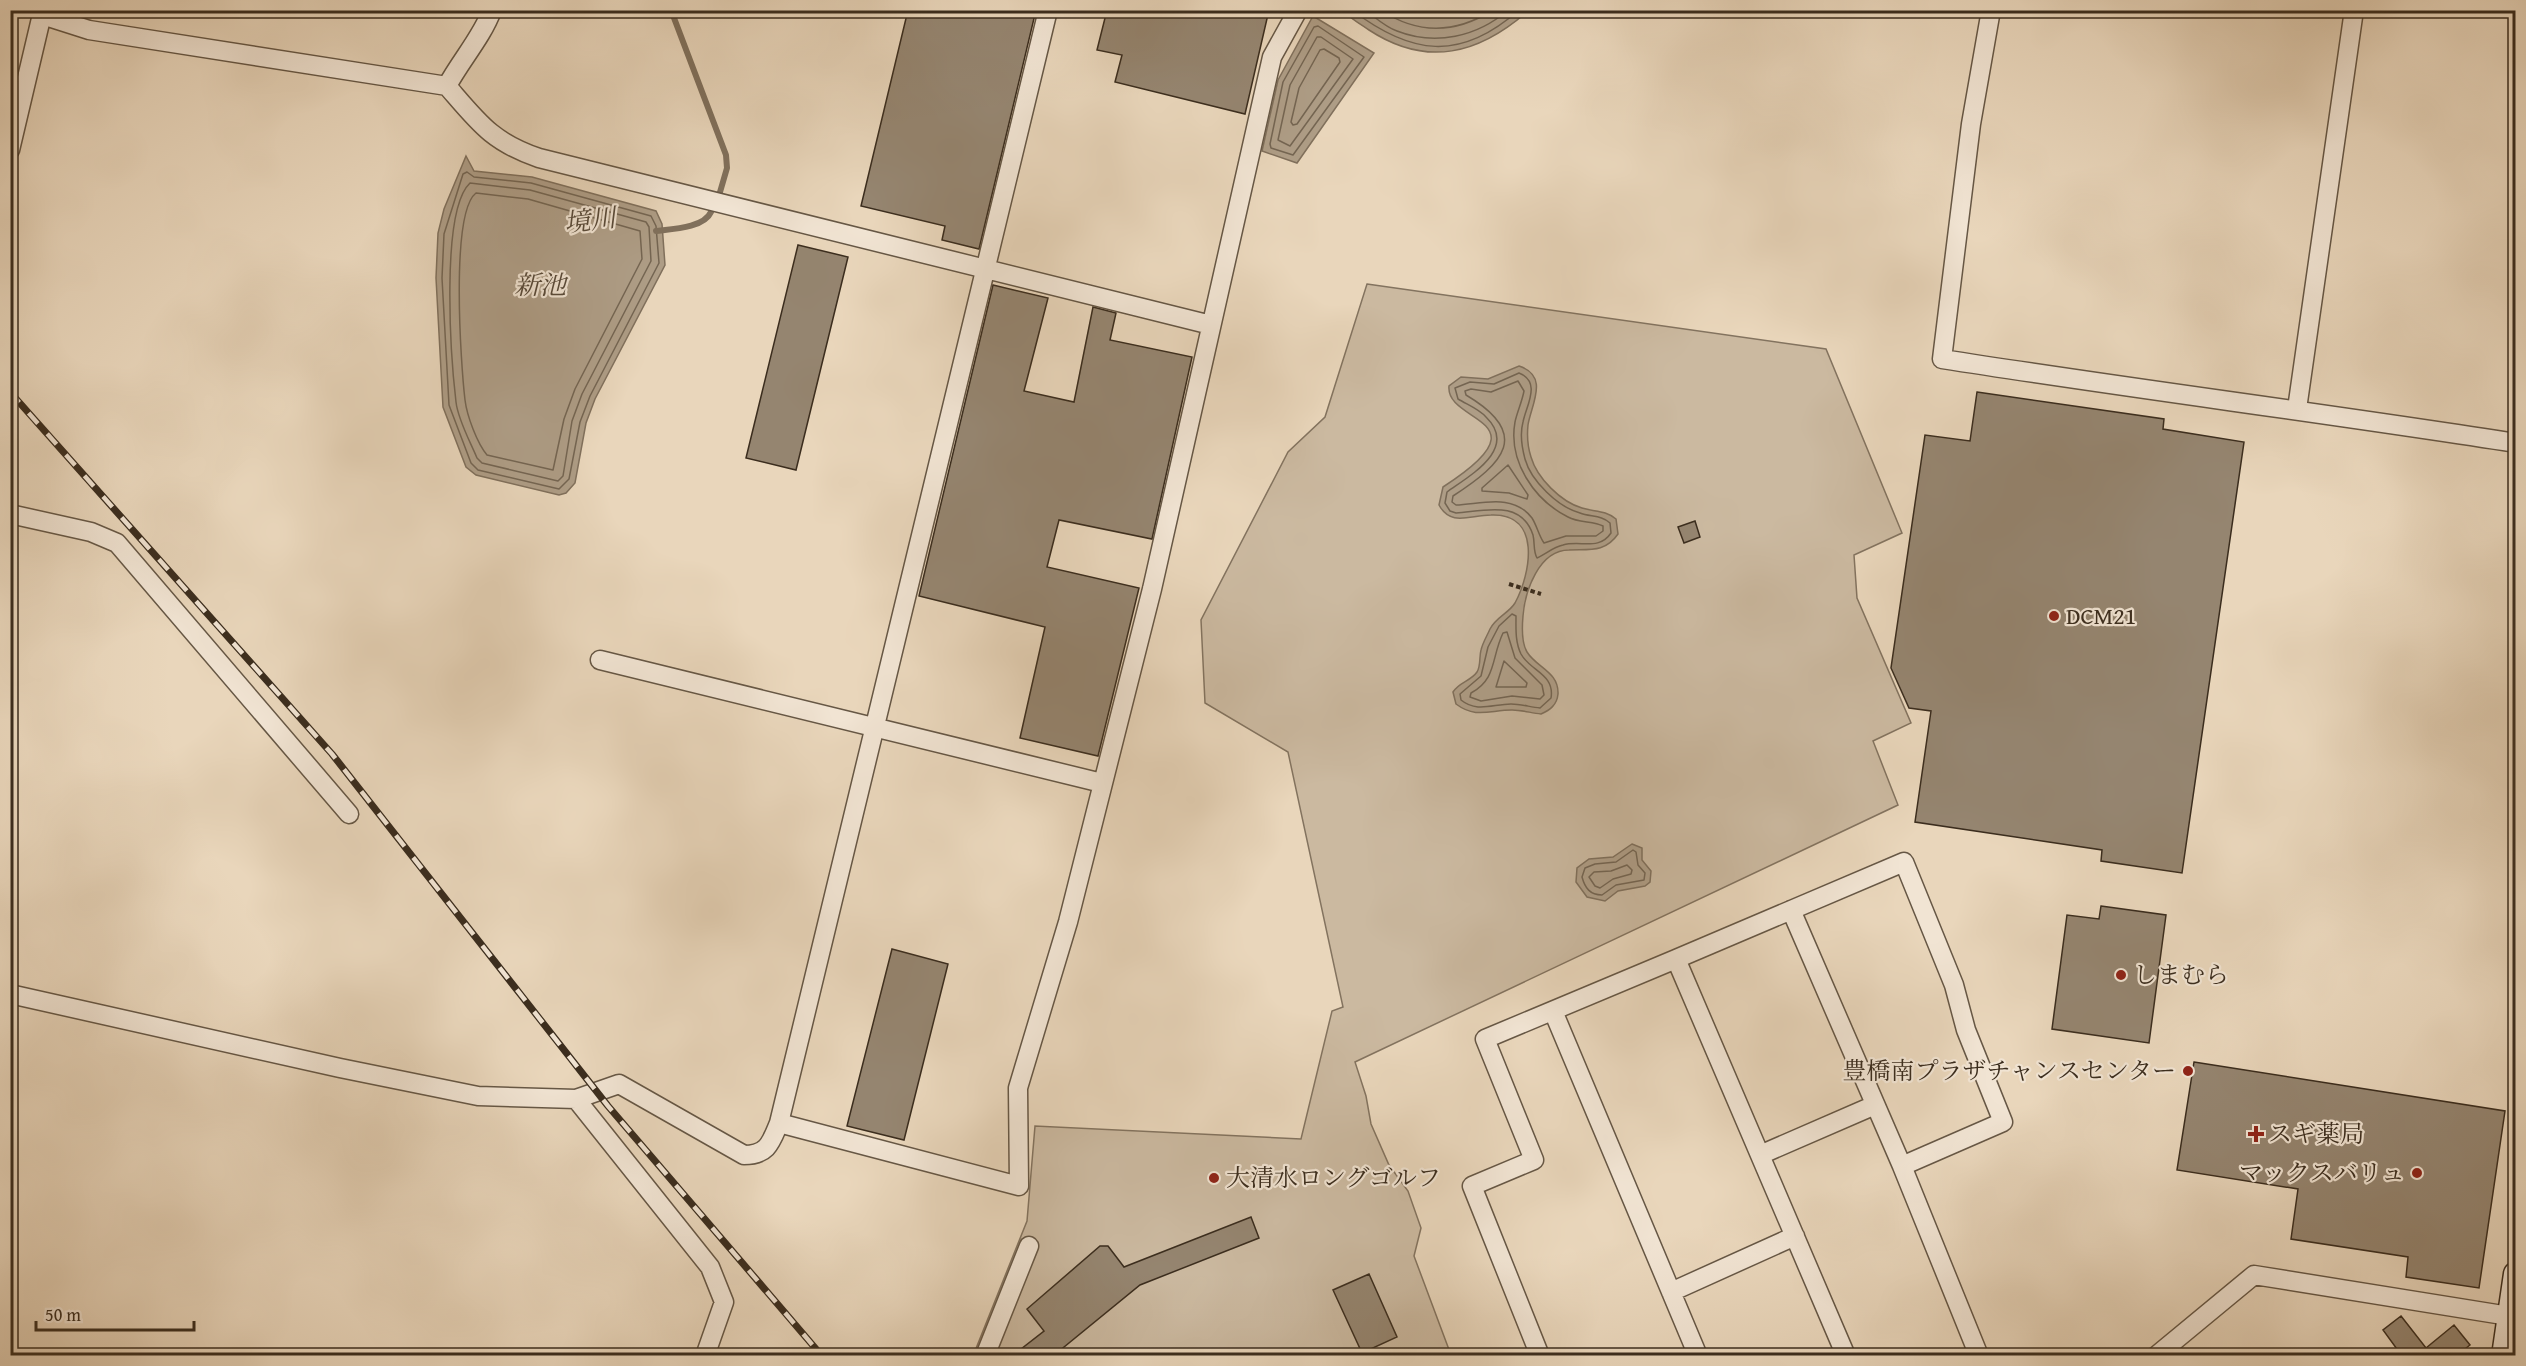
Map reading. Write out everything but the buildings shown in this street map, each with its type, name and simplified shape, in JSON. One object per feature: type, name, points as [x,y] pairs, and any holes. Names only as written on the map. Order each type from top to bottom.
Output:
[{"type":"street","points":[[447,86],[461,59],[486,27],[492,10]]},
{"type":"street","points":[[10,994],[340,1068],[478,1096],[576,1099],[619,1084],[744,1155],[756,1155],[769,1148],[779,1123],[1048,10]]},
{"type":"street","points":[[779,1123],[1019,1186],[1018,1088],[1068,922],[1152,589],[1272,57],[1298,10]]},
{"type":"street","points":[[1990,10],[1971,124],[1942,359],[2163,393],[2297,409],[2516,443]]},
{"type":"street","points":[[2297,409],[2354,10]]},
{"type":"street","points":[[10,150],[43,13],[89,30],[447,86],[487,132],[511,148],[539,158],[1211,325]]},
{"type":"street","points":[[10,514],[91,532],[117,543],[349,814]]},
{"type":"street","points":[[600,660],[1102,783]]},
{"type":"street","points":[[1540,1356],[1472,1186],[1534,1160],[1485,1039],[1904,862],[1954,985],[1966,1030],[2003,1122],[1902,1166]]},
{"type":"street","points":[[1791,910],[1902,1166],[1979,1356]]},
{"type":"street","points":[[1676,959],[1795,1236],[1842,1354]]},
{"type":"street","points":[[1553,1011],[1698,1356]]},
{"type":"street","points":[[576,1099],[710,1268],[724,1302],[705,1356]]},
{"type":"street","points":[[1760,1155],[1875,1105]]},
{"type":"street","points":[[1671,1292],[1795,1236]]},
{"type":"street","points":[[985,1356],[1029,1246]]},
{"type":"street","points":[[2504,1356],[2516,1274]]},
{"type":"street","points":[[2156,1356],[2254,1275],[2509,1316]]},
{"type":"path","points":[[1509,584],[1541,594]]},
{"type":"shaded area","points":[[1367,284],[1826,349],[1902,533],[1854,555],[1857,598],[1911,723],[1873,741],[1898,805],[1355,1062],[1366,1096],[1371,1124],[1389,1165],[1408,1191],[1421,1228],[1414,1256],[1451,1355],[973,1356],[1027,1221],[1035,1126],[1301,1139],[1332,1011],[1343,1007],[1288,752],[1205,703],[1201,620],[1288,452],[1325,417]]},
{"type":"water","points":[[1343,11],[1528,11],[1509,26],[1471,46],[1452,51],[1432,52],[1411,49],[1390,42]]},
{"type":"water","points":[[1313,16],[1374,53],[1297,163],[1262,151],[1278,80]]},
{"type":"water","name":"新池","points":[[466,156],[474,171],[532,177],[656,211],[662,224],[665,265],[595,399],[586,423],[575,483],[566,493],[559,495],[476,475],[466,467],[443,407],[436,278],[438,233],[444,209]]},
{"type":"water","points":[[1519,366],[1534,377],[1536,384],[1535,400],[1528,425],[1529,450],[1534,465],[1544,481],[1558,495],[1574,505],[1608,514],[1616,519],[1618,534],[1602,547],[1558,552],[1549,557],[1542,564],[1531,584],[1524,606],[1522,630],[1524,644],[1531,657],[1555,680],[1558,694],[1555,704],[1541,714],[1519,710],[1483,713],[1463,709],[1456,704],[1453,692],[1477,672],[1480,653],[1490,629],[1515,603],[1525,576],[1528,547],[1525,534],[1519,524],[1507,517],[1491,515],[1455,518],[1444,512],[1439,505],[1443,487],[1474,464],[1489,447],[1491,435],[1485,425],[1461,408],[1452,398],[1449,386],[1461,377],[1488,379]]},
{"type":"water","points":[[1632,844],[1642,848],[1642,860],[1651,871],[1650,882],[1645,886],[1618,891],[1605,901],[1587,897],[1576,882],[1577,868],[1589,859],[1613,857]]},
{"type":"waterway","name":"境川","points":[[671,10],[726,155],[727,168],[718,199]]},
{"type":"waterway","name":"境川","points":[[656,231],[695,225],[711,212]]},
{"type":"railway","points":[[10,392],[332,754],[608,1106],[822,1356]]},
{"type":"place","name":"DCM21","points":[[2054,616]]},
{"type":"place","name":"しまむら","points":[[2121,975]]},
{"type":"place","name":"豊橋南プラザチャンスセンター","points":[[2188,1071]]},
{"type":"place","name":"スギ薬局","points":[[2256,1134]]},
{"type":"place","name":"マックスバリュ","points":[[2417,1173]]},
{"type":"place","name":"大清水ロングゴルフ","points":[[1214,1178]]}]
